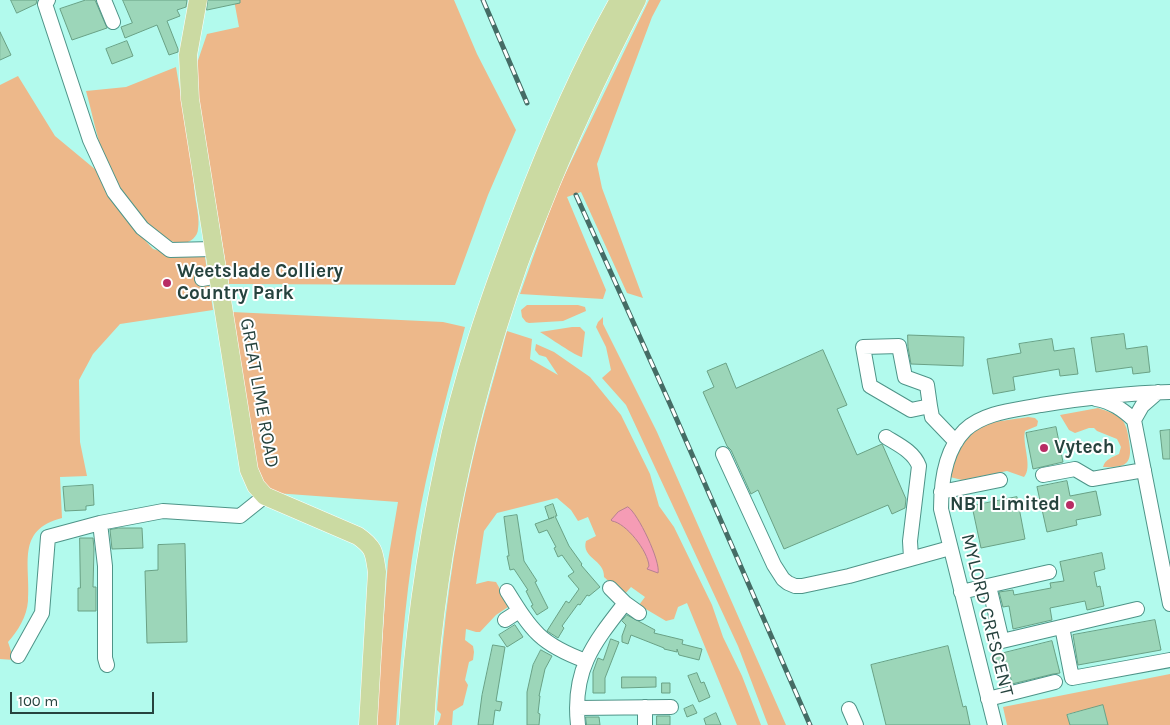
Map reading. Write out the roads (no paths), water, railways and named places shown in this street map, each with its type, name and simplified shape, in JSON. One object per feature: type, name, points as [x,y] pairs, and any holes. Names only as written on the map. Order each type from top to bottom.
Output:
[{"type":"main road","name":"GREAT LIME ROAD","points":[[198,0],[189,42],[188,77],[190,99],[213,249],[210,277],[249,470],[256,486],[265,496],[358,536],[370,545],[375,558],[377,572],[368,725]]},
{"type":"main road","points":[[408,725],[410,684],[425,569],[442,472],[460,398],[486,339],[547,147],[599,36],[619,0]]},
{"type":"main road","points":[[509,266],[615,42],[638,0]]},
{"type":"main road","points":[[425,725],[427,685],[445,552],[472,420],[486,339]]},
{"type":"street","points":[[48,0],[45,4],[90,140],[114,192],[142,228],[170,250],[213,249]]},
{"type":"street","points":[[104,0],[113,22]]},
{"type":"street","points":[[930,406],[911,410],[870,386],[863,347],[899,346],[905,377],[927,385],[932,417],[956,442]]},
{"type":"street","points":[[1134,420],[1142,406],[1164,392]]},
{"type":"street","name":"MYLORD CRESCENT","points":[[995,725],[941,509],[941,492],[946,467],[956,442],[965,430],[977,422],[1004,412],[1087,397],[1164,392]]},
{"type":"street","points":[[1087,397],[1106,401],[1121,408],[1134,420],[1170,604]]},
{"type":"street","points":[[886,437],[912,454],[919,466],[910,541],[911,558]]},
{"type":"street","points":[[723,454],[774,565],[783,579],[795,586],[807,586],[849,576],[950,548]]},
{"type":"street","points":[[1043,475],[1075,469],[1092,479],[1144,470]]},
{"type":"street","points":[[941,492],[1000,480]]},
{"type":"street","points":[[18,656],[42,613],[48,537],[100,523],[163,511],[240,516],[265,496]]},
{"type":"street","points":[[100,523],[105,566],[105,658],[107,665]]},
{"type":"street","points":[[962,592],[1049,572]]},
{"type":"street","points":[[989,586],[1002,641],[1137,609]]},
{"type":"street","points":[[578,725],[577,708],[580,681],[586,661],[597,639],[634,606],[610,588]]},
{"type":"street","points":[[507,591],[530,627],[549,645],[586,661]]},
{"type":"street","points":[[505,620],[519,611]]},
{"type":"street","points":[[1062,627],[1072,678],[1170,660]]},
{"type":"street","points":[[988,699],[1056,682]]},
{"type":"street","points":[[645,707],[645,725]]},
{"type":"street","points":[[577,708],[671,707]]},
{"type":"street","points":[[849,710],[856,725]]},
{"type":"railway","points":[[483,0],[527,103]]},
{"type":"railway","points":[[576,195],[670,404],[810,725]]},
{"type":"place","name":"Weetslade Colliery Country Park","points":[[167,283]]},
{"type":"place","name":"Vytech","points":[[1044,448]]},
{"type":"place","name":"NBT Limited","points":[[1070,505]]}]
